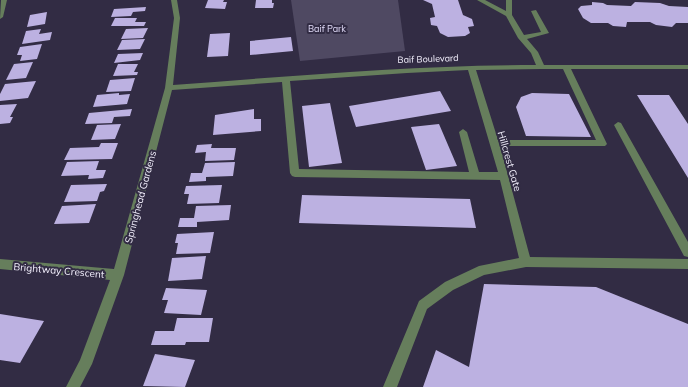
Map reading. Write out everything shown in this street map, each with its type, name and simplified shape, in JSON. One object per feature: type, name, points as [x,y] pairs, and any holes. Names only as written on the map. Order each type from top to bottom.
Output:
[{"type":"street","points":[[0,16],[4,0]]},
{"type":"street","name":"Springhead Gardens","points":[[73,387],[85,364],[118,275],[169,88],[176,18],[174,0]]},
{"type":"street","points":[[480,0],[509,15]]},
{"type":"street","points":[[509,0],[509,15],[522,38],[534,52],[541,66]]},
{"type":"street","points":[[522,38],[545,33],[534,11]]},
{"type":"street","name":"Baif Boulevard","points":[[169,88],[286,78],[471,67],[688,67]]},
{"type":"street","name":"Hillcrest Gate","points":[[471,67],[504,176],[526,262]]},
{"type":"street","points":[[494,143],[602,144],[566,67]]},
{"type":"street","points":[[286,78],[295,174],[504,176]]},
{"type":"street","points":[[618,125],[688,252]]},
{"type":"street","points":[[463,132],[475,176]]},
{"type":"street","points":[[390,387],[423,305],[449,286],[483,270],[526,262],[688,264]]},
{"type":"street","name":"Brightway Crescent","points":[[0,264],[118,275]]},
{"type":"green space","name":"Baif Park","points":[[291,0],[398,0],[405,51],[300,61]]},
{"type":"building","points":[[208,0],[224,0],[223,2],[227,2],[225,9],[205,8]]},
{"type":"building","points":[[256,0],[272,0],[272,3],[274,3],[273,8],[255,8]]},
{"type":"building","points":[[423,0],[458,0],[463,15],[472,19],[474,26],[468,27],[470,33],[465,36],[448,37],[440,33],[437,26],[431,25],[430,18],[435,17],[432,4]]},
{"type":"building","points":[[592,2],[607,5],[631,6],[635,2],[660,3],[669,6],[688,7],[688,23],[676,23],[672,27],[656,25],[650,22],[627,22],[626,27],[613,26],[608,23],[591,23],[583,18],[578,9],[581,6],[592,5]]},
{"type":"building","points":[[146,7],[145,11],[133,12],[131,16],[111,17],[114,9]]},
{"type":"building","points":[[47,12],[45,24],[27,27],[30,15]]},
{"type":"building","points":[[115,18],[137,18],[135,22],[146,22],[144,26],[111,26]]},
{"type":"building","points":[[148,28],[143,38],[121,39],[126,29]]},
{"type":"building","points":[[41,29],[39,34],[52,32],[50,40],[22,44],[26,31]]},
{"type":"building","points":[[230,33],[228,56],[207,57],[210,34]]},
{"type":"building","points":[[291,37],[293,51],[250,55],[250,41]]},
{"type":"building","points":[[145,39],[140,49],[117,50],[122,40]]},
{"type":"building","points":[[42,44],[37,59],[20,61],[22,55],[17,55],[20,47]]},
{"type":"building","points":[[143,53],[140,60],[114,63],[118,54]]},
{"type":"building","points":[[33,62],[26,78],[6,80],[14,64]]},
{"type":"building","points":[[118,64],[138,64],[134,72],[138,72],[137,75],[113,76]]},
{"type":"building","points":[[135,78],[131,91],[106,92],[110,80]]},
{"type":"building","points":[[36,81],[28,98],[0,101],[0,94],[5,84]]},
{"type":"building","points":[[440,91],[451,111],[356,127],[349,106]]},
{"type":"building","points":[[119,93],[119,95],[130,94],[127,104],[93,107],[97,95]]},
{"type":"building","points":[[532,93],[569,94],[591,137],[526,136],[516,107],[521,97]]},
{"type":"building","points":[[637,95],[669,95],[688,124],[688,178]]},
{"type":"building","points":[[330,103],[342,163],[309,167],[302,106]]},
{"type":"building","points":[[17,104],[10,117],[13,117],[10,123],[0,124],[0,105]]},
{"type":"building","points":[[132,109],[130,116],[114,117],[112,123],[85,124],[89,113]]},
{"type":"building","points":[[254,109],[254,119],[261,119],[261,131],[213,135],[215,115]]},
{"type":"building","points":[[121,124],[115,139],[91,140],[97,125]]},
{"type":"building","points":[[439,124],[457,166],[426,170],[411,127]]},
{"type":"building","points":[[101,143],[118,143],[112,159],[64,160],[70,148],[99,147]]},
{"type":"building","points":[[212,144],[211,148],[236,148],[234,160],[205,161],[206,152],[195,153],[197,145]]},
{"type":"building","points":[[99,161],[96,170],[106,170],[103,178],[88,179],[89,175],[61,176],[67,162]]},
{"type":"building","points":[[235,162],[233,176],[206,177],[206,181],[189,182],[191,173],[202,173],[205,163]]},
{"type":"building","points":[[107,184],[104,191],[100,192],[97,201],[64,202],[71,185]]},
{"type":"building","points":[[222,185],[219,203],[187,204],[189,194],[184,194],[186,186]]},
{"type":"building","points":[[302,195],[470,199],[476,228],[299,223]]},
{"type":"building","points":[[96,204],[89,223],[54,224],[62,206]]},
{"type":"building","points":[[231,205],[229,220],[197,222],[197,227],[178,227],[180,218],[194,218],[196,206]]},
{"type":"building","points":[[214,232],[210,253],[176,254],[178,243],[175,243],[177,234]]},
{"type":"building","points":[[206,256],[202,279],[168,281],[172,258]]},
{"type":"building","points":[[484,284],[596,287],[688,324],[688,387],[423,387],[436,350],[469,367]]},
{"type":"building","points":[[166,288],[207,290],[201,315],[164,313],[168,300],[162,300]]},
{"type":"building","points":[[0,314],[44,321],[20,363],[0,360]]},
{"type":"building","points":[[177,318],[213,318],[209,342],[186,342],[185,345],[151,345],[155,331],[174,331]]},
{"type":"building","points":[[155,354],[195,360],[185,387],[143,386]]}]
